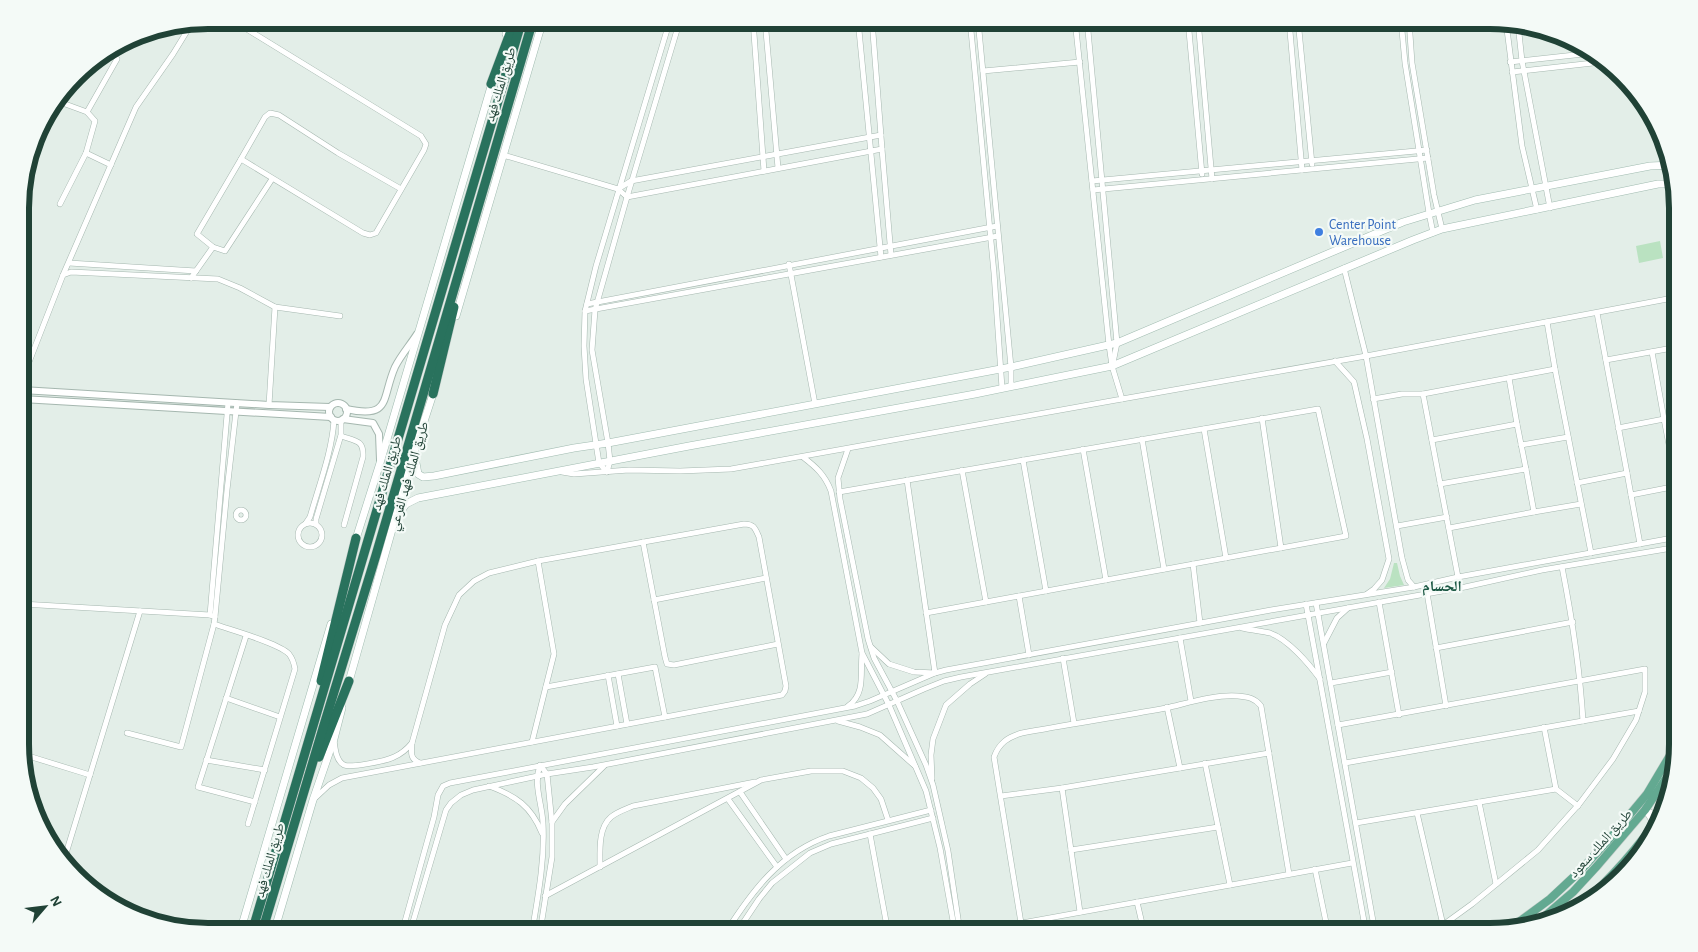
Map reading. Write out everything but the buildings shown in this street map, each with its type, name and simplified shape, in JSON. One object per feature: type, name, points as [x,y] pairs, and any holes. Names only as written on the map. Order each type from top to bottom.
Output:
[{"type":"highway","points":[[492,84],[512,29]]},
{"type":"highway","name":"طريق الملك فهد","points":[[255,923],[519,29]]},
{"type":"highway","name":"طريق الملك فهد","points":[[265,923],[376,555],[530,29]]},
{"type":"highway","points":[[433,394],[482,190]]},
{"type":"highway","points":[[292,798],[356,538]]},
{"type":"highway","points":[[296,816],[349,681]]},
{"type":"main road","points":[[243,923],[507,29]]},
{"type":"main road","name":"طريق الملك فهد الفرعي","points":[[277,923],[334,739],[414,452],[433,394],[540,29]]},
{"type":"main road","points":[[414,452],[418,474],[423,477],[1010,368],[1117,343],[1403,222],[1438,211],[1475,200],[1650,166],[1664,165]]},
{"type":"main road","points":[[396,518],[406,504],[418,498],[1112,366],[1434,232],[1658,184],[1668,184]]},
{"type":"main road","points":[[1520,921],[1550,899],[1581,870],[1612,836],[1647,794],[1669,757]]},
{"type":"main road","name":"طريق الملك سعود","points":[[1547,914],[1573,892],[1598,866],[1645,810],[1666,778]]},
{"type":"main road","name":"طريق الملك سعود","points":[[1608,879],[1625,862]]},
{"type":"street","points":[[241,159],[363,233],[370,235],[376,233],[426,144],[421,136],[247,29]]},
{"type":"street","points":[[607,472],[599,463],[586,379],[584,346],[586,311],[596,266],[618,188],[667,29]]},
{"type":"street","points":[[607,472],[610,461],[608,443],[592,350],[595,310],[631,181],[677,29]]},
{"type":"street","points":[[754,29],[764,171]]},
{"type":"street","points":[[766,29],[778,168]]},
{"type":"street","points":[[859,29],[882,257]]},
{"type":"street","points":[[873,29],[891,255]]},
{"type":"street","points":[[971,29],[990,227],[1002,388]]},
{"type":"street","points":[[979,29],[1011,386]]},
{"type":"street","points":[[1076,29],[1109,345],[1112,366],[1122,398]]},
{"type":"street","points":[[1088,29],[1117,343],[1112,366]]},
{"type":"street","points":[[1189,29],[1203,180]]},
{"type":"street","points":[[1199,29],[1212,179]]},
{"type":"street","points":[[1290,29],[1302,170]]},
{"type":"street","points":[[1299,29],[1313,170]]},
{"type":"street","points":[[1401,29],[1420,159],[1429,214],[1434,232]]},
{"type":"street","points":[[1410,29],[1412,63],[1442,230]]},
{"type":"street","points":[[1507,29],[1522,146],[1537,210]]},
{"type":"street","points":[[29,362],[69,263],[136,107],[188,30]]},
{"type":"street","points":[[1519,31],[1522,61],[1550,208]]},
{"type":"street","points":[[1510,62],[1582,54]]},
{"type":"street","points":[[87,112],[117,59]]},
{"type":"street","points":[[983,70],[1080,62]]},
{"type":"street","points":[[1512,72],[1595,63]]},
{"type":"street","points":[[60,204],[86,152],[95,125],[95,121],[87,112],[63,103]]},
{"type":"street","points":[[272,179],[225,251],[213,247],[197,234],[265,118],[270,113],[279,115],[338,153],[401,189]]},
{"type":"street","points":[[618,188],[631,181],[881,135]]},
{"type":"street","points":[[627,196],[882,149]]},
{"type":"street","points":[[1092,181],[1427,150]]},
{"type":"street","points":[[86,152],[111,165]]},
{"type":"street","points":[[503,155],[618,188],[627,196]]},
{"type":"street","points":[[1093,190],[1428,158]]},
{"type":"street","points":[[587,304],[789,264],[997,226]]},
{"type":"street","points":[[586,311],[998,236]]},
{"type":"street","points":[[191,278],[213,247]]},
{"type":"street","points":[[69,263],[196,271]]},
{"type":"street","points":[[789,264],[815,404]]},
{"type":"street","points":[[1344,268],[1366,356],[1405,571],[1408,580],[1414,587]]},
{"type":"street","points":[[64,275],[71,272],[218,279],[240,288],[275,307],[340,316]]},
{"type":"street","points":[[559,472],[574,474],[731,469],[1366,356],[1669,300]]},
{"type":"street","points":[[269,405],[275,307]]},
{"type":"street","points":[[1597,313],[1640,544]]},
{"type":"street","points":[[1547,322],[1591,553]]},
{"type":"street","points":[[29,390],[269,405],[330,407],[340,403],[346,409],[373,412],[381,407],[395,367],[419,331]]},
{"type":"street","points":[[1606,360],[1669,349]]},
{"type":"street","points":[[1652,352],[1669,445]]},
{"type":"street","points":[[1335,361],[1354,382],[1389,560],[1382,580],[1365,595]]},
{"type":"street","points":[[1374,399],[1402,394],[1423,394],[1555,369]]},
{"type":"street","points":[[1509,378],[1534,512]]},
{"type":"street","points":[[1423,394],[1458,577]]},
{"type":"street","points":[[29,400],[227,411],[373,423],[379,434],[380,463]]},
{"type":"street","points":[[223,512],[242,509],[245,511],[246,516],[242,520],[237,516],[223,512],[219,507],[228,402]]},
{"type":"street","points":[[128,732],[181,747],[214,624],[212,616],[237,403]]},
{"type":"street","points":[[306,523],[316,524],[322,531],[321,540],[315,546],[309,548],[301,544],[297,536],[300,528],[310,517],[333,432],[330,407]]},
{"type":"street","points":[[316,524],[340,438],[342,420],[346,415],[346,409]]},
{"type":"street","points":[[839,492],[1318,409],[1346,536],[926,613]]},
{"type":"street","points":[[1262,418],[1281,548]]},
{"type":"street","points":[[1618,428],[1669,418]]},
{"type":"street","points":[[1432,440],[1517,424]]},
{"type":"street","points":[[1204,428],[1226,558]]},
{"type":"street","points":[[1522,445],[1568,437]]},
{"type":"street","points":[[340,438],[353,443],[357,442],[364,447],[363,457],[344,525]]},
{"type":"street","points":[[1142,439],[1164,570]]},
{"type":"street","points":[[848,449],[838,478],[839,492],[870,647],[897,701],[933,785],[948,851],[959,923]]},
{"type":"street","points":[[1084,450],[1106,580]]},
{"type":"street","points":[[327,454],[335,456]]},
{"type":"street","points":[[803,457],[819,470],[827,480],[831,491],[862,653],[861,688],[855,700],[845,708]]},
{"type":"street","points":[[1023,460],[1046,591]]},
{"type":"street","points":[[1440,484],[1526,469]]},
{"type":"street","points":[[962,470],[986,602]]},
{"type":"street","points":[[1577,483],[1627,473]]},
{"type":"street","points":[[907,480],[935,673]]},
{"type":"street","points":[[1631,495],[1669,488]]},
{"type":"street","points":[[318,489],[324,492]]},
{"type":"street","points":[[1449,528],[1581,504]]},
{"type":"street","points":[[237,516],[238,510]]},
{"type":"street","points":[[1397,526],[1447,517]]},
{"type":"street","points":[[314,800],[329,785],[346,778],[421,764],[532,742],[782,695],[786,686],[759,537],[755,527],[751,524],[744,524],[538,561],[489,573],[474,581],[459,595],[445,625],[412,742],[411,756],[421,764]]},
{"type":"street","points":[[405,923],[442,786],[845,708],[883,696],[935,673],[1200,623],[1414,587],[1458,577],[1669,539]]},
{"type":"street","points":[[643,542],[665,657],[668,664],[674,665],[778,644]]},
{"type":"street","points":[[413,923],[446,810],[461,795],[473,790],[546,774],[867,714],[944,681],[986,672],[1466,587],[1562,567],[1669,549]]},
{"type":"street","points":[[532,742],[554,654],[538,561]]},
{"type":"street","points":[[1193,564],[1200,623]]},
{"type":"street","points":[[1562,567],[1573,622],[1583,721]]},
{"type":"street","points":[[654,600],[766,578]]},
{"type":"street","points":[[1427,593],[1446,706]]},
{"type":"street","points":[[1020,596],[1029,655]]},
{"type":"street","points":[[1379,602],[1399,715]]},
{"type":"street","points":[[1316,603],[1373,923]]},
{"type":"street","points":[[29,604],[212,616]]},
{"type":"street","points":[[1306,604],[1364,923]]},
{"type":"street","points":[[1323,643],[1337,618],[1348,608]]},
{"type":"street","points":[[66,853],[140,611]]},
{"type":"street","points":[[1436,648],[1573,622]]},
{"type":"street","points":[[214,624],[276,645],[288,653],[293,660],[295,669],[248,824]]},
{"type":"street","points":[[1238,627],[1272,634],[1286,642],[1311,666],[1321,681]]},
{"type":"street","points":[[246,636],[198,787],[255,802]]},
{"type":"street","points":[[1180,638],[1192,701]]},
{"type":"street","points":[[870,647],[888,664],[914,672],[935,673]]},
{"type":"street","points":[[862,653],[889,705],[917,768],[933,818],[953,923]]},
{"type":"street","points":[[1063,658],[1074,723]]},
{"type":"street","points":[[546,687],[655,667],[665,717]]},
{"type":"street","points":[[1338,726],[1645,669],[1645,692],[1636,720],[1613,759],[1578,806],[1538,850],[1445,923]]},
{"type":"street","points":[[933,785],[931,755],[933,738],[946,706],[986,672]]},
{"type":"street","points":[[1331,683],[1392,672]]},
{"type":"street","points":[[618,674],[627,724]]},
{"type":"street","points":[[608,675],[617,726]]},
{"type":"street","points":[[1289,874],[1261,706],[1257,700],[1250,697],[1236,696],[1192,701],[1022,732],[1011,736],[997,748],[994,757],[1021,923],[1352,863]]},
{"type":"street","points":[[226,698],[280,716]]},
{"type":"street","points":[[1167,707],[1180,768]]},
{"type":"street","points":[[1345,763],[1639,711]]},
{"type":"street","points":[[835,720],[880,735],[917,768]]},
{"type":"street","points":[[1544,728],[1556,789],[1578,806]]},
{"type":"street","points":[[334,739],[340,762],[348,766],[389,759],[402,753],[412,742]]},
{"type":"street","points":[[1001,796],[1062,788],[1269,753]]},
{"type":"street","points":[[29,756],[90,775]]},
{"type":"street","points":[[206,760],[264,770]]},
{"type":"street","points":[[552,823],[564,804],[599,769],[607,764]]},
{"type":"street","points":[[1205,764],[1230,885]]},
{"type":"street","points":[[346,778],[348,766]]},
{"type":"street","points":[[540,766],[546,774],[552,823],[552,857],[541,923]]},
{"type":"street","points":[[533,923],[542,871],[543,822],[536,776],[540,766]]},
{"type":"street","points":[[600,867],[601,838],[610,817],[633,806],[811,771],[842,771],[861,778],[881,799],[888,820]]},
{"type":"street","points":[[545,896],[761,780]]},
{"type":"street","points":[[488,786],[508,793],[524,804],[536,820],[543,835]]},
{"type":"street","points":[[730,787],[738,793],[786,859]]},
{"type":"street","points":[[1062,788],[1080,912]]},
{"type":"street","points":[[1356,823],[1556,789]]},
{"type":"street","points":[[728,799],[777,866]]},
{"type":"street","points":[[1479,802],[1496,884]]},
{"type":"street","points":[[732,923],[762,881],[786,859],[814,841],[931,810]]},
{"type":"street","points":[[1645,810],[1655,814]]},
{"type":"street","points":[[1645,810],[1652,821]]},
{"type":"street","points":[[1417,813],[1442,923]]},
{"type":"street","points":[[743,923],[772,883],[810,853],[831,844],[933,818]]},
{"type":"street","points":[[1071,850],[1218,827]]},
{"type":"street","points":[[870,834],[886,923]]},
{"type":"street","points":[[1315,870],[1326,923]]},
{"type":"street","points":[[1137,902],[1142,923]]},
{"type":"green space","points":[[1660,241],[1663,258],[1639,263],[1636,246]]},
{"type":"green space","points":[[1394,563],[1397,563],[1404,585],[1384,588],[1390,579]]},
{"type":"place","name":"Center Point Warehouse","points":[[1319,232]]},
{"type":"district","name":"الحسام","points":[[1442,586]]}]
